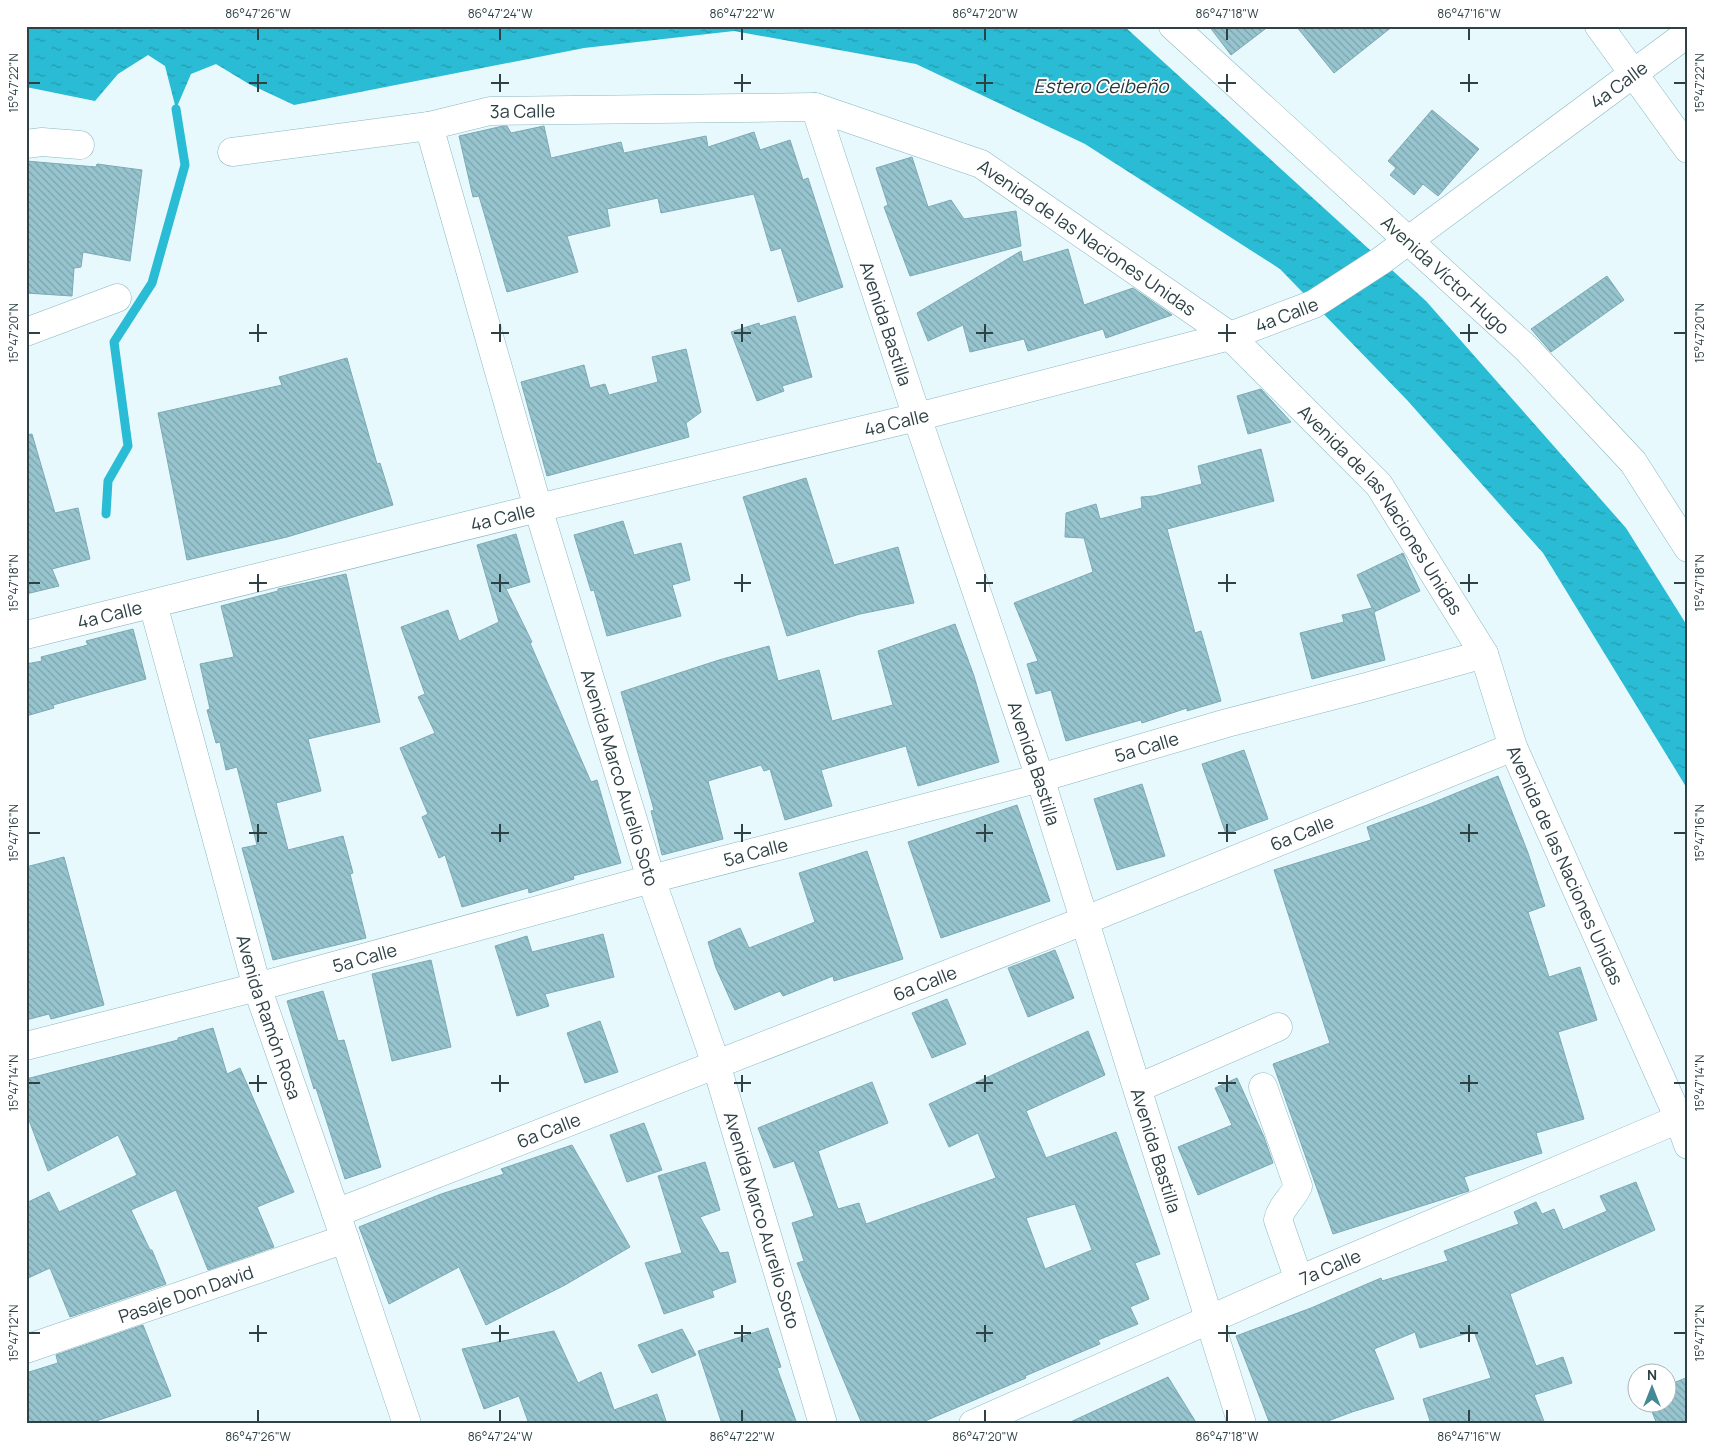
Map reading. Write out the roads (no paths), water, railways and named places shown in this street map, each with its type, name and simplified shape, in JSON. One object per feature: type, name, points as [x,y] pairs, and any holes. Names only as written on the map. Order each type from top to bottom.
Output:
[{"type":"street","name":"Avenida Víctor Hugo","points":[[1173,26],[1527,349],[1633,462],[1688,548]]},
{"type":"street","points":[[1599,26],[1688,149]]},
{"type":"street","name":"4a Calle","points":[[26,635],[538,508],[917,417],[1230,336],[1314,304],[1382,260],[1409,242],[1688,33]]},
{"type":"street","name":"3a Calle","points":[[232,152],[429,126],[490,111],[815,107]]},
{"type":"street","name":"Avenida de las Naciones Unidas","points":[[815,107],[982,164],[1230,336],[1379,485],[1484,654],[1513,747],[1683,1117],[1688,1145]]},
{"type":"street","name":"Avenida Bastilla","points":[[815,107],[917,417],[1040,778],[1086,920],[1242,1424]]},
{"type":"street","name":"Avenida Marco Aurelio Soto","points":[[429,126],[538,508],[651,878],[716,1064],[824,1424]]},
{"type":"street","points":[[26,144],[42,142],[80,145]]},
{"type":"street","points":[[26,332],[117,298]]},
{"type":"street","name":"Avenida Ramón Rosa","points":[[153,604],[256,987],[345,1239],[407,1424]]},
{"type":"street","name":"5a Calle","points":[[26,1046],[256,987],[651,878],[1040,778],[1227,723],[1484,654]]},
{"type":"street","name":"6a Calle","points":[[336,1213],[1086,920],[1513,747]]},
{"type":"street","points":[[1138,1088],[1278,1027]]},
{"type":"street","points":[[1263,1087],[1298,1186],[1296,1192],[1280,1212],[1278,1220],[1299,1280]]},
{"type":"street","name":"7a Calle","points":[[973,1424],[1299,1280],[1683,1117]]},
{"type":"street","name":"Pasaje Don David","points":[[26,1348],[345,1239]]},
{"type":"water","name":"Estero Ceibeño","points":[[26,26],[1124,26],[1426,301],[1626,528],[1688,627],[1688,790],[1543,553],[1407,400],[1280,269],[1085,144],[916,64],[734,31],[584,48],[294,105],[249,84],[216,64],[191,74],[176,109],[165,66],[148,55],[118,74],[95,101],[26,87]]},
{"type":"waterway","points":[[106,514],[108,481],[128,446],[114,342],[152,283],[185,165],[176,109]]}]
